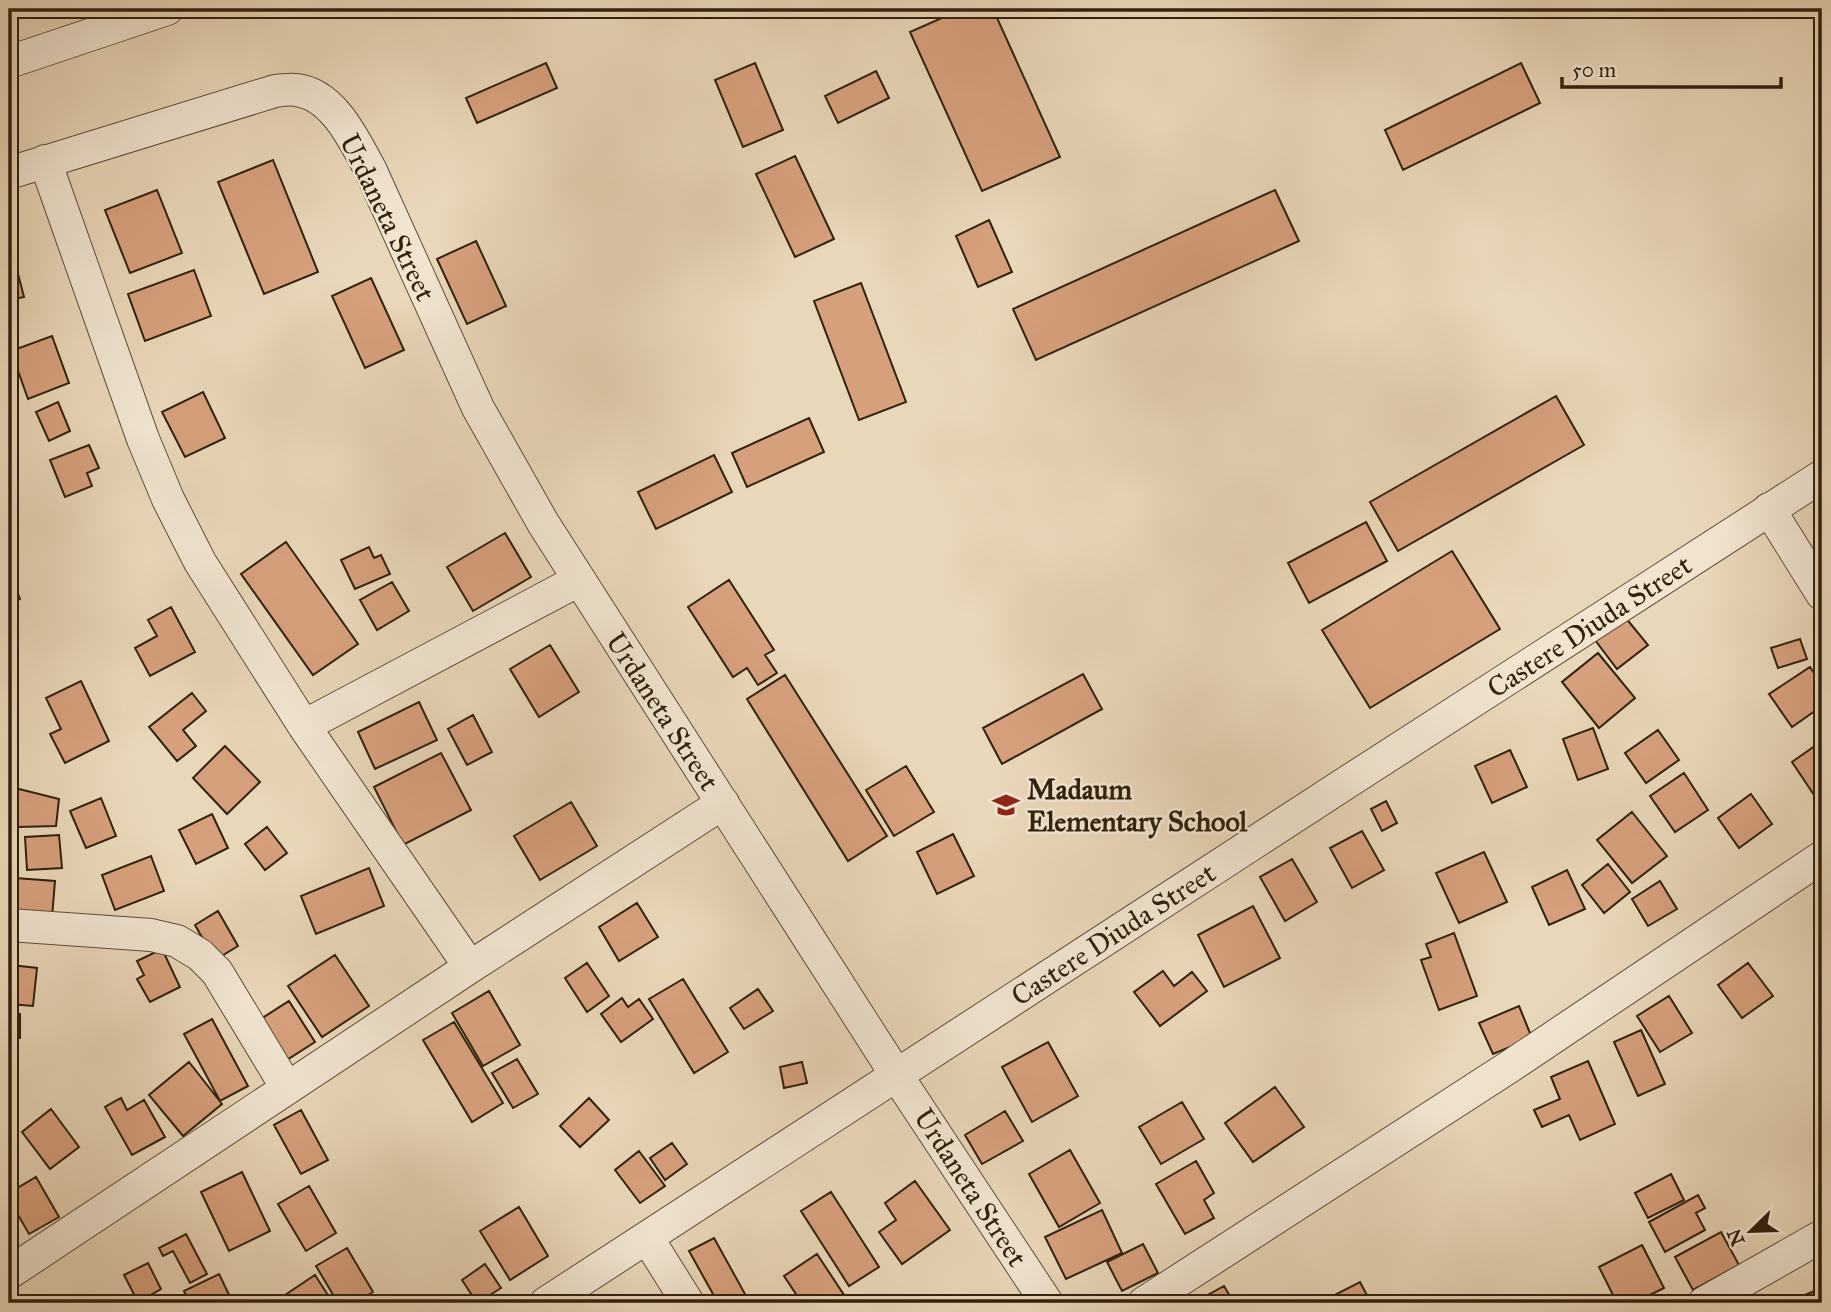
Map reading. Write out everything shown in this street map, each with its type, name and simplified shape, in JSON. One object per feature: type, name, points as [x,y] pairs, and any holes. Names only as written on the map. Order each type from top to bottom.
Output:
[{"type":"street","points":[[9,62],[167,9]]},
{"type":"street","name":"Urdaneta Street","points":[[45,161],[275,91],[298,90],[320,98],[339,118],[371,171],[478,408],[514,475],[898,1076],[1047,1303]]},
{"type":"street","points":[[9,173],[45,161],[143,439],[168,499],[200,562],[304,726],[470,967]]},
{"type":"street","name":"Castere Diuda Street","points":[[547,1303],[1822,476]]},
{"type":"street","points":[[1769,509],[1822,594]]},
{"type":"street","points":[[304,726],[579,580]]},
{"type":"street","points":[[9,1273],[470,967],[723,803]]},
{"type":"street","points":[[1144,1303],[1509,1067],[1822,856]]},
{"type":"street","points":[[9,925],[151,934],[177,941],[200,955],[217,972],[287,1088]]},
{"type":"street","points":[[1704,1303],[1822,1236]]},
{"type":"street","points":[[648,1239],[688,1303]]},
{"type":"building","points":[[962,9],[993,9],[1060,157],[982,191],[910,32]]},
{"type":"building","points":[[546,63],[557,88],[477,123],[466,98]]},
{"type":"building","points":[[755,63],[783,130],[743,147],[715,80]]},
{"type":"building","points":[[1521,63],[1540,103],[1403,170],[1385,130]]},
{"type":"building","points":[[876,71],[889,98],[838,123],[825,96]]},
{"type":"building","points":[[795,156],[834,239],[795,257],[756,174]]},
{"type":"building","points":[[273,160],[318,272],[264,294],[218,182]]},
{"type":"building","points":[[157,190],[182,253],[130,273],[105,210]]},
{"type":"building","points":[[1275,190],[1299,241],[1036,360],[1013,309]]},
{"type":"building","points":[[989,220],[1012,272],[978,287],[956,236]]},
{"type":"building","points":[[9,239],[24,297],[9,300]]},
{"type":"building","points":[[476,241],[506,306],[467,324],[437,259]]},
{"type":"building","points":[[194,270],[211,316],[145,341],[128,294]]},
{"type":"building","points":[[371,278],[404,350],[365,368],[332,296]]},
{"type":"building","points":[[861,283],[906,402],[859,420],[814,301]]},
{"type":"building","points":[[52,336],[69,383],[28,399],[11,351]]},
{"type":"building","points":[[203,392],[225,438],[185,457],[162,412]]},
{"type":"building","points":[[1556,396],[1584,445],[1398,551],[1370,502]]},
{"type":"building","points":[[58,402],[70,431],[49,441],[36,412]]},
{"type":"building","points":[[809,418],[824,452],[747,487],[732,453]]},
{"type":"building","points":[[89,445],[99,468],[87,473],[92,486],[65,497],[50,460]]},
{"type":"building","points":[[714,455],[732,492],[656,529],[638,492]]},
{"type":"building","points":[[1366,522],[1387,561],[1309,603],[1288,563]]},
{"type":"building","points":[[505,533],[531,577],[473,611],[447,567]]},
{"type":"building","points":[[286,542],[358,644],[313,675],[241,574]]},
{"type":"building","points":[[369,547],[374,558],[381,555],[390,574],[355,589],[341,560]]},
{"type":"building","points":[[1452,551],[1500,629],[1370,708],[1322,630]]},
{"type":"building","points":[[9,570],[20,599],[9,604]]},
{"type":"building","points":[[729,580],[774,650],[765,655],[777,673],[758,685],[747,668],[733,677],[688,607]]},
{"type":"building","points":[[392,582],[409,611],[377,630],[360,600]]},
{"type":"building","points":[[171,607],[195,652],[150,676],[135,648],[157,636],[148,620]]},
{"type":"building","points":[[1625,617],[1648,645],[1617,669],[1595,640]]},
{"type":"building","points":[[1800,639],[1807,659],[1778,668],[1771,648]]},
{"type":"building","points":[[550,645],[579,692],[539,717],[510,669]]},
{"type":"building","points":[[1598,653],[1635,698],[1599,728],[1562,682]]},
{"type":"building","points":[[1810,667],[1822,685],[1822,706],[1792,727],[1769,694]]},
{"type":"building","points":[[1083,674],[1102,709],[1002,764],[983,728]]},
{"type":"building","points":[[785,675],[887,836],[848,861],[747,699]]},
{"type":"building","points":[[81,681],[109,741],[65,763],[50,734],[61,729],[46,698]]},
{"type":"building","points":[[192,693],[206,711],[183,730],[196,746],[177,761],[149,727]]},
{"type":"building","points":[[419,702],[437,740],[375,769],[358,732]]},
{"type":"building","points":[[473,715],[492,752],[467,765],[448,729]]},
{"type":"building","points":[[1593,728],[1608,769],[1578,780],[1563,739]]},
{"type":"building","points":[[1658,730],[1679,760],[1646,783],[1625,753]]},
{"type":"building","points":[[1822,741],[1822,807],[1792,762]]},
{"type":"building","points":[[225,746],[260,782],[227,814],[193,778]]},
{"type":"building","points":[[1510,750],[1527,787],[1492,803],[1475,766]]},
{"type":"building","points":[[441,753],[471,810],[403,845],[374,787]]},
{"type":"building","points":[[906,766],[934,812],[894,836],[866,790]]},
{"type":"building","points":[[1684,773],[1708,810],[1675,832],[1650,796]]},
{"type":"building","points":[[19,789],[59,799],[56,826],[17,827],[9,810],[9,797]]},
{"type":"building","points":[[1751,794],[1772,824],[1739,848],[1718,818]]},
{"type":"building","points":[[101,798],[116,836],[86,848],[70,811]]},
{"type":"building","points":[[1386,801],[1397,823],[1382,831],[1371,809]]},
{"type":"building","points":[[571,802],[597,846],[540,880],[514,836]]},
{"type":"building","points":[[1632,812],[1667,856],[1632,883],[1597,840]]},
{"type":"building","points":[[212,814],[228,848],[196,864],[179,830]]},
{"type":"building","points":[[267,827],[287,853],[265,870],[245,844]]},
{"type":"building","points":[[1362,831],[1384,870],[1352,888],[1330,848]]},
{"type":"building","points":[[953,834],[974,876],[937,894],[917,852]]},
{"type":"building","points":[[59,835],[62,868],[27,870],[25,837]]},
{"type":"building","points":[[1484,852],[1507,902],[1459,923],[1436,873]]},
{"type":"building","points":[[151,856],[164,891],[115,910],[102,875]]},
{"type":"building","points":[[1292,859],[1317,902],[1285,921],[1260,877]]},
{"type":"building","points":[[1608,864],[1630,892],[1604,913],[1582,885]]},
{"type":"building","points":[[369,868],[384,906],[316,934],[301,896]]},
{"type":"building","points":[[1567,870],[1585,909],[1549,925],[1532,887]]},
{"type":"building","points":[[15,878],[55,881],[52,917],[12,914]]},
{"type":"building","points":[[1660,881],[1677,909],[1648,926],[1632,899]]},
{"type":"building","points":[[637,903],[658,937],[619,961],[599,927]]},
{"type":"building","points":[[1253,906],[1280,958],[1224,987],[1198,935]]},
{"type":"building","points":[[218,911],[238,946],[215,960],[195,925]]},
{"type":"building","points":[[1454,933],[1477,996],[1439,1010],[1421,960],[1431,957],[1426,944]]},
{"type":"building","points":[[162,949],[180,987],[150,1002],[137,979],[144,975],[137,961]]},
{"type":"building","points":[[335,955],[369,1006],[322,1037],[288,986]]},
{"type":"building","points":[[587,963],[609,996],[587,1012],[565,978]]},
{"type":"building","points":[[1748,963],[1773,996],[1742,1018],[1718,985]]},
{"type":"building","points":[[11,965],[37,968],[33,1006],[9,1004]]},
{"type":"building","points":[[1163,971],[1174,986],[1192,972],[1207,991],[1160,1026],[1134,992]]},
{"type":"building","points":[[683,979],[728,1052],[694,1073],[649,999]]},
{"type":"building","points":[[758,989],[773,1011],[744,1029],[730,1008]]},
{"type":"building","points":[[489,991],[520,1045],[483,1066],[452,1013]]},
{"type":"building","points":[[1669,996],[1692,1033],[1660,1052],[1637,1016]]},
{"type":"building","points":[[622,998],[628,1007],[639,999],[653,1019],[621,1042],[601,1014]]},
{"type":"building","points":[[289,1001],[315,1042],[282,1063],[256,1022]]},
{"type":"building","points":[[1519,1006],[1532,1038],[1493,1054],[1479,1023]]},
{"type":"building","points":[[9,1014],[20,1014],[20,1038],[9,1038]]},
{"type":"building","points":[[212,1019],[248,1086],[220,1101],[184,1034]]},
{"type":"building","points":[[454,1022],[503,1103],[472,1122],[423,1040]]},
{"type":"building","points":[[1641,1030],[1665,1084],[1638,1096],[1614,1042]]},
{"type":"building","points":[[1048,1042],[1078,1096],[1032,1122],[1002,1067]]},
{"type":"building","points":[[517,1059],[538,1094],[513,1108],[492,1073]]},
{"type":"building","points":[[1588,1061],[1615,1124],[1580,1140],[1569,1115],[1542,1127],[1534,1110],[1560,1099],[1551,1077]]},
{"type":"building","points":[[189,1062],[222,1104],[183,1136],[149,1095]]},
{"type":"building","points":[[802,1062],[807,1083],[784,1088],[780,1067]]},
{"type":"building","points":[[1275,1087],[1304,1127],[1253,1162],[1225,1123]]},
{"type":"building","points":[[121,1098],[127,1110],[144,1100],[165,1137],[132,1155],[105,1107]]},
{"type":"building","points":[[589,1098],[609,1120],[580,1147],[560,1126]]},
{"type":"building","points":[[1182,1102],[1204,1139],[1161,1164],[1139,1127]]},
{"type":"building","points":[[51,1109],[79,1147],[50,1169],[22,1132]]},
{"type":"building","points":[[301,1110],[328,1160],[301,1174],[274,1125]]},
{"type":"building","points":[[1005,1111],[1023,1141],[982,1164],[965,1135]]},
{"type":"building","points":[[672,1143],[687,1164],[665,1180],[650,1158]]},
{"type":"building","points":[[1070,1150],[1100,1203],[1059,1227],[1029,1174]]},
{"type":"building","points":[[639,1151],[665,1186],[640,1203],[615,1170]]},
{"type":"building","points":[[1196,1161],[1214,1193],[1204,1200],[1214,1218],[1185,1234],[1156,1184]]},
{"type":"building","points":[[242,1172],[270,1231],[229,1251],[201,1192]]},
{"type":"building","points":[[1671,1174],[1684,1200],[1648,1218],[1635,1193]]},
{"type":"building","points":[[36,1177],[59,1217],[29,1234],[9,1199],[9,1193]]},
{"type":"building","points":[[915,1181],[950,1230],[902,1264],[879,1232],[896,1220],[885,1203]]},
{"type":"building","points":[[309,1186],[336,1233],[306,1251],[278,1204]]},
{"type":"building","points":[[831,1192],[879,1267],[849,1286],[801,1211]]},
{"type":"building","points":[[1698,1195],[1705,1208],[1696,1213],[1705,1230],[1665,1252],[1649,1222]]},
{"type":"building","points":[[519,1207],[548,1256],[510,1280],[480,1231]]},
{"type":"building","points":[[1102,1210],[1122,1253],[1066,1279],[1045,1237]]},
{"type":"building","points":[[1721,1232],[1739,1265],[1693,1290],[1675,1257]]},
{"type":"building","points":[[186,1234],[207,1274],[190,1283],[173,1251],[163,1256],[159,1248]]},
{"type":"building","points":[[714,1238],[745,1294],[729,1303],[718,1303],[689,1251]]},
{"type":"building","points":[[1143,1244],[1158,1273],[1122,1291],[1107,1262]]},
{"type":"building","points":[[1642,1245],[1664,1288],[1634,1303],[1617,1303],[1599,1267]]},
{"type":"building","points":[[347,1248],[373,1292],[354,1303],[338,1303],[316,1266]]},
{"type":"building","points":[[817,1254],[846,1298],[837,1303],[802,1303],[784,1276]]},
{"type":"building","points":[[148,1263],[161,1289],[138,1302],[124,1275]]},
{"type":"building","points":[[485,1264],[501,1288],[477,1303],[462,1280]]},
{"type":"building","points":[[219,1274],[233,1303],[190,1303],[184,1291]]},
{"type":"building","points":[[315,1275],[333,1303],[290,1303],[285,1295]]},
{"type":"building","points":[[1360,1282],[1371,1303],[1319,1303]]},
{"type":"building","points":[[1224,1286],[1234,1303],[1210,1303],[1206,1296]]},
{"type":"building","points":[[1822,1288],[1822,1303],[1793,1303],[1792,1300]]},
{"type":"place","name":"Madaum Elementary School","points":[[1006,805]]}]
